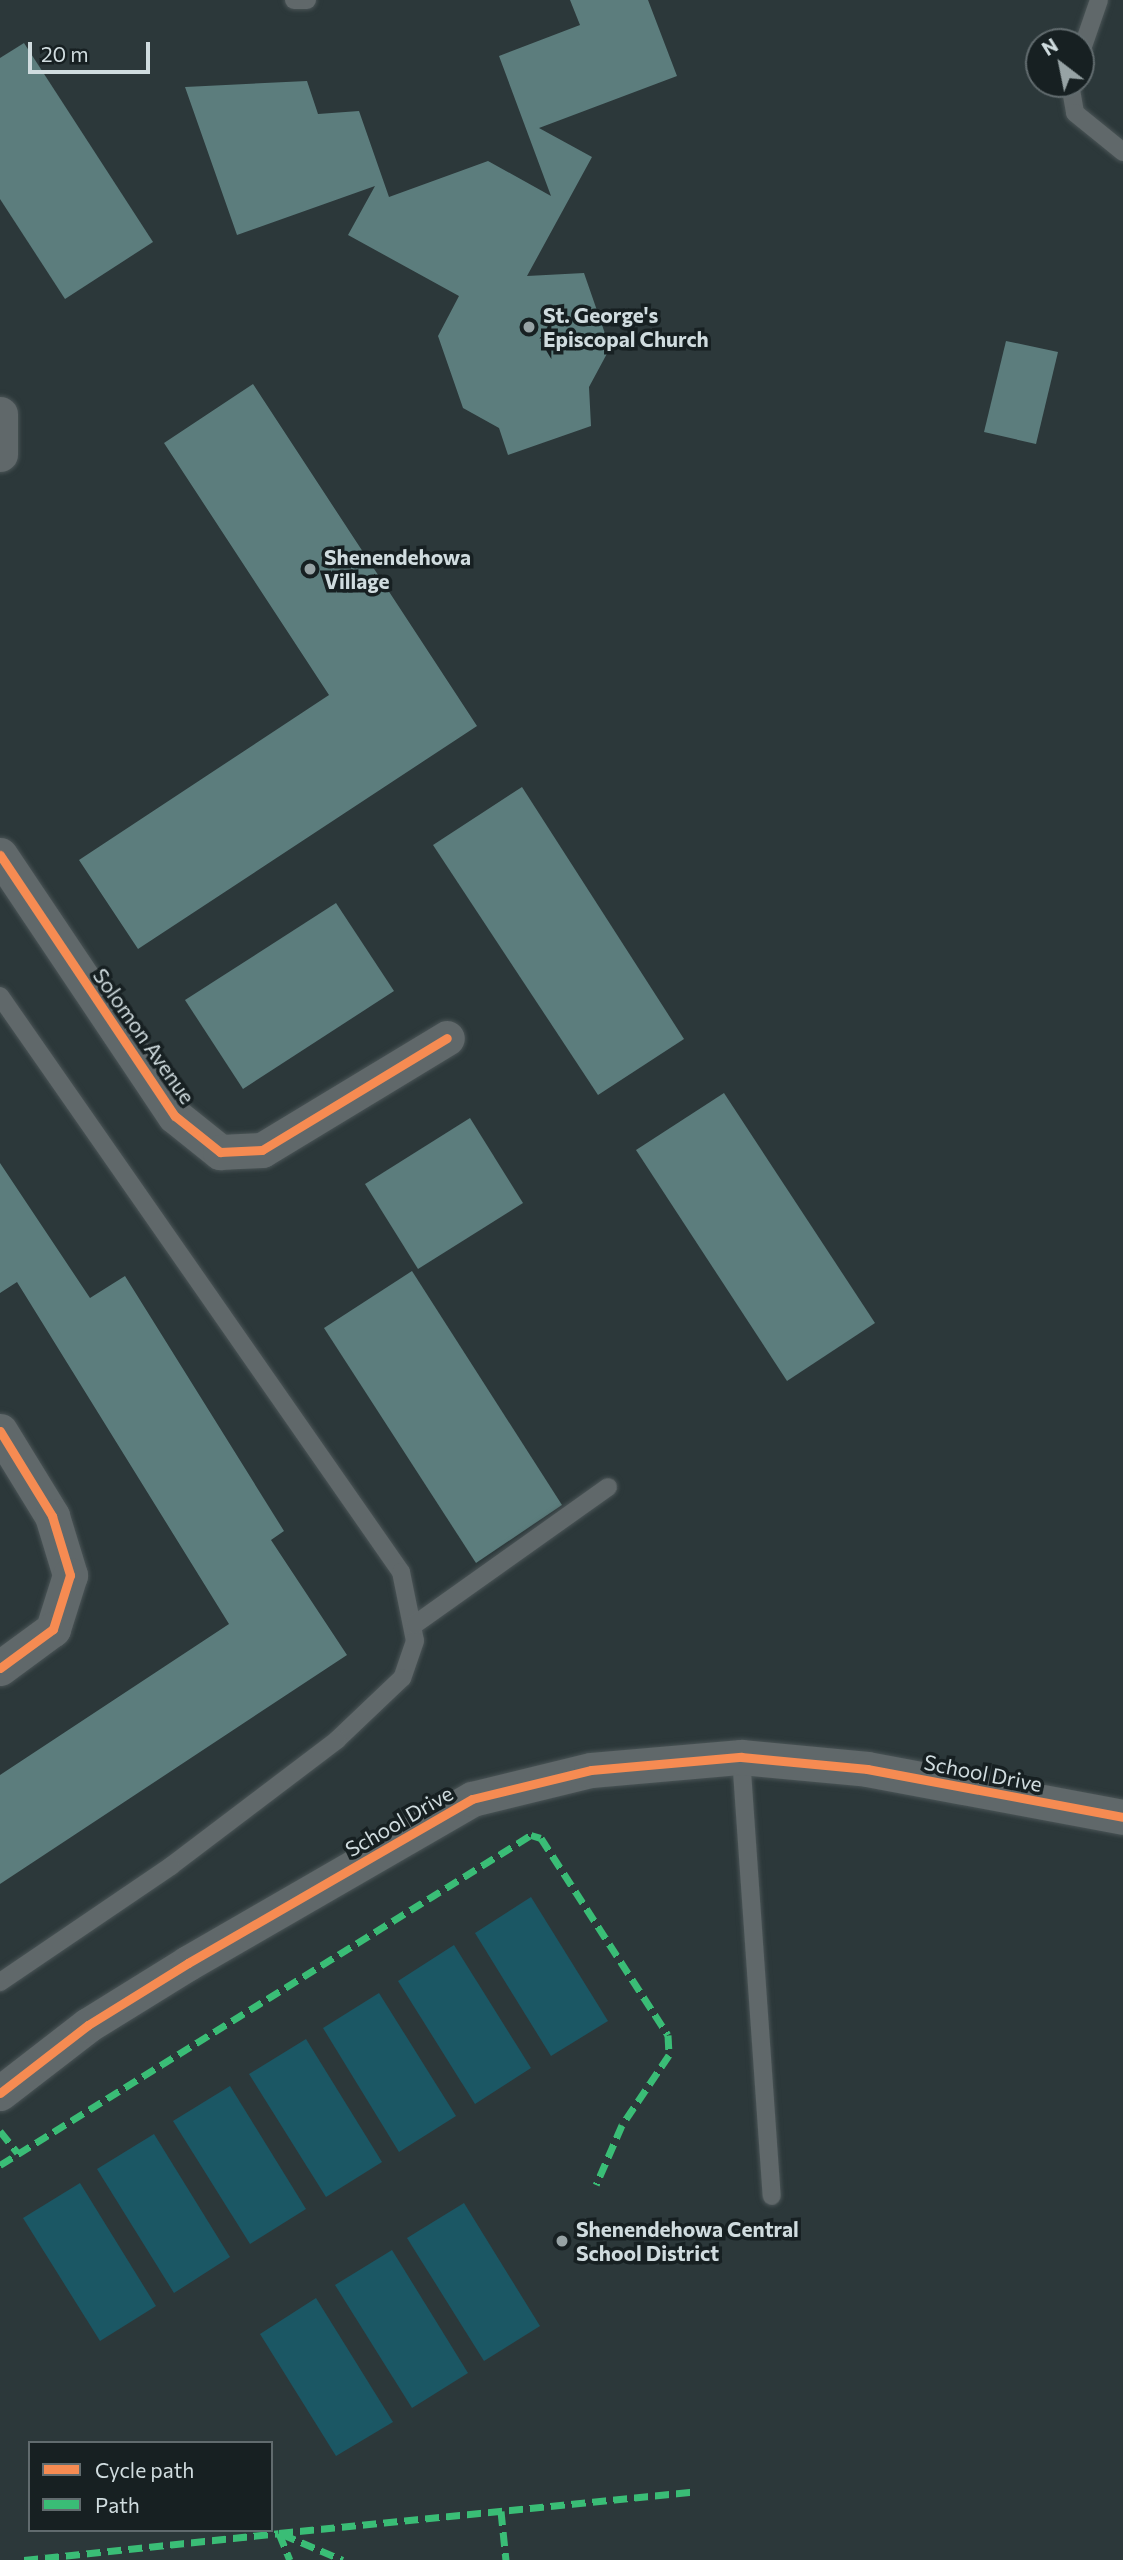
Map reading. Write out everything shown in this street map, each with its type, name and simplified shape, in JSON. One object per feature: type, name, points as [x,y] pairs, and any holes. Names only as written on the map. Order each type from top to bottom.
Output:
[{"type":"street","points":[[0,414],[0,454]]},
{"type":"street","name":"Solomon Avenue","points":[[0,855],[175,1116],[220,1152],[262,1150],[447,1038]]},
{"type":"street","points":[[0,1431],[52,1516],[70,1575],[53,1629],[0,1668]]},
{"type":"street","name":"School Drive","points":[[0,2093],[88,2025],[188,1963],[472,1799],[591,1770],[741,1757],[867,1769],[1123,1817]]},
{"type":"lane","points":[[293,0],[307,0]]},
{"type":"lane","points":[[1089,28],[1099,0]]},
{"type":"lane","points":[[1072,98],[1075,114],[1123,152]]},
{"type":"lane","points":[[0,996],[401,1572],[414,1625],[402,1678],[337,1740],[171,1866],[0,1982]]},
{"type":"lane","points":[[414,1625],[608,1487]]},
{"type":"lane","points":[[741,1757],[772,2196]]},
{"type":"shaded area","points":[[531,1897],[608,2021],[551,2056],[475,1933]]},
{"type":"shaded area","points":[[454,1945],[531,2068],[475,2104],[398,1981]]},
{"type":"shaded area","points":[[379,1993],[456,2116],[399,2152],[323,2028]]},
{"type":"shaded area","points":[[306,2039],[382,2162],[326,2197],[249,2074]]},
{"type":"shaded area","points":[[230,2086],[306,2209],[250,2244],[173,2121]]},
{"type":"shaded area","points":[[154,2134],[230,2257],[174,2293],[97,2169]]},
{"type":"shaded area","points":[[80,2183],[156,2306],[100,2341],[23,2218]]},
{"type":"shaded area","points":[[464,2203],[540,2326],[484,2361],[407,2238]]},
{"type":"shaded area","points":[[392,2250],[468,2373],[412,2408],[335,2285]]},
{"type":"shaded area","points":[[316,2298],[393,2422],[336,2456],[260,2334]]},
{"type":"building","points":[[570,0],[648,0],[677,76],[539,128],[592,157],[527,276],[584,273],[610,348],[589,387],[591,426],[508,455],[499,428],[463,408],[438,336],[459,296],[348,235],[375,186],[237,235],[185,87],[307,81],[318,114],[359,111],[389,197],[488,161],[551,196],[499,56],[580,25]]},
{"type":"building","points":[[24,43],[153,242],[65,299],[0,199],[0,58]]},
{"type":"building","points":[[1006,341],[1058,352],[1036,444],[984,432]]},
{"type":"building","name":"Shenendehowa Village","points":[[253,384],[477,726],[138,949],[79,860],[329,695],[164,443]]},
{"type":"building","points":[[522,787],[684,1039],[598,1095],[433,845]]},
{"type":"building","points":[[336,903],[394,991],[243,1089],[185,1000]]},
{"type":"building","points":[[724,1093],[875,1323],[787,1381],[636,1150]]},
{"type":"building","points":[[470,1118],[523,1203],[418,1269],[365,1184]]},
{"type":"building","points":[[0,1163],[90,1298],[125,1276],[284,1531],[271,1540],[347,1655],[0,1884],[0,1775],[229,1624],[17,1282],[0,1293]]},
{"type":"building","points":[[412,1271],[562,1505],[476,1563],[324,1328]]},
{"type":"marked path","points":[[0,2165],[531,1835],[541,1838],[668,2035],[669,2055],[622,2125],[596,2185]]},
{"type":"marked path","points":[[0,2131],[18,2153]]},
{"type":"marked path","points":[[279,2533],[692,2492]]},
{"type":"marked path","points":[[501,2511],[506,2560]]},
{"type":"marked path","points":[[24,2560],[279,2533],[290,2560]]},
{"type":"marked path","points":[[282,2534],[343,2560]]},
{"type":"cycle path","points":[[0,855],[175,1116],[220,1152],[262,1150],[447,1038]]},
{"type":"cycle path","points":[[0,1431],[52,1516],[70,1575],[53,1629],[0,1668]]},
{"type":"cycle path","points":[[0,2093],[88,2025],[188,1963],[472,1799],[591,1770],[741,1757],[867,1769],[1123,1817]]},
{"type":"place","name":"St. George's Episcopal Church","points":[[529,327]]},
{"type":"place","name":"Shenendehowa Village","points":[[310,569]]},
{"type":"place","name":"Shenendehowa Central School District","points":[[562,2241]]}]
